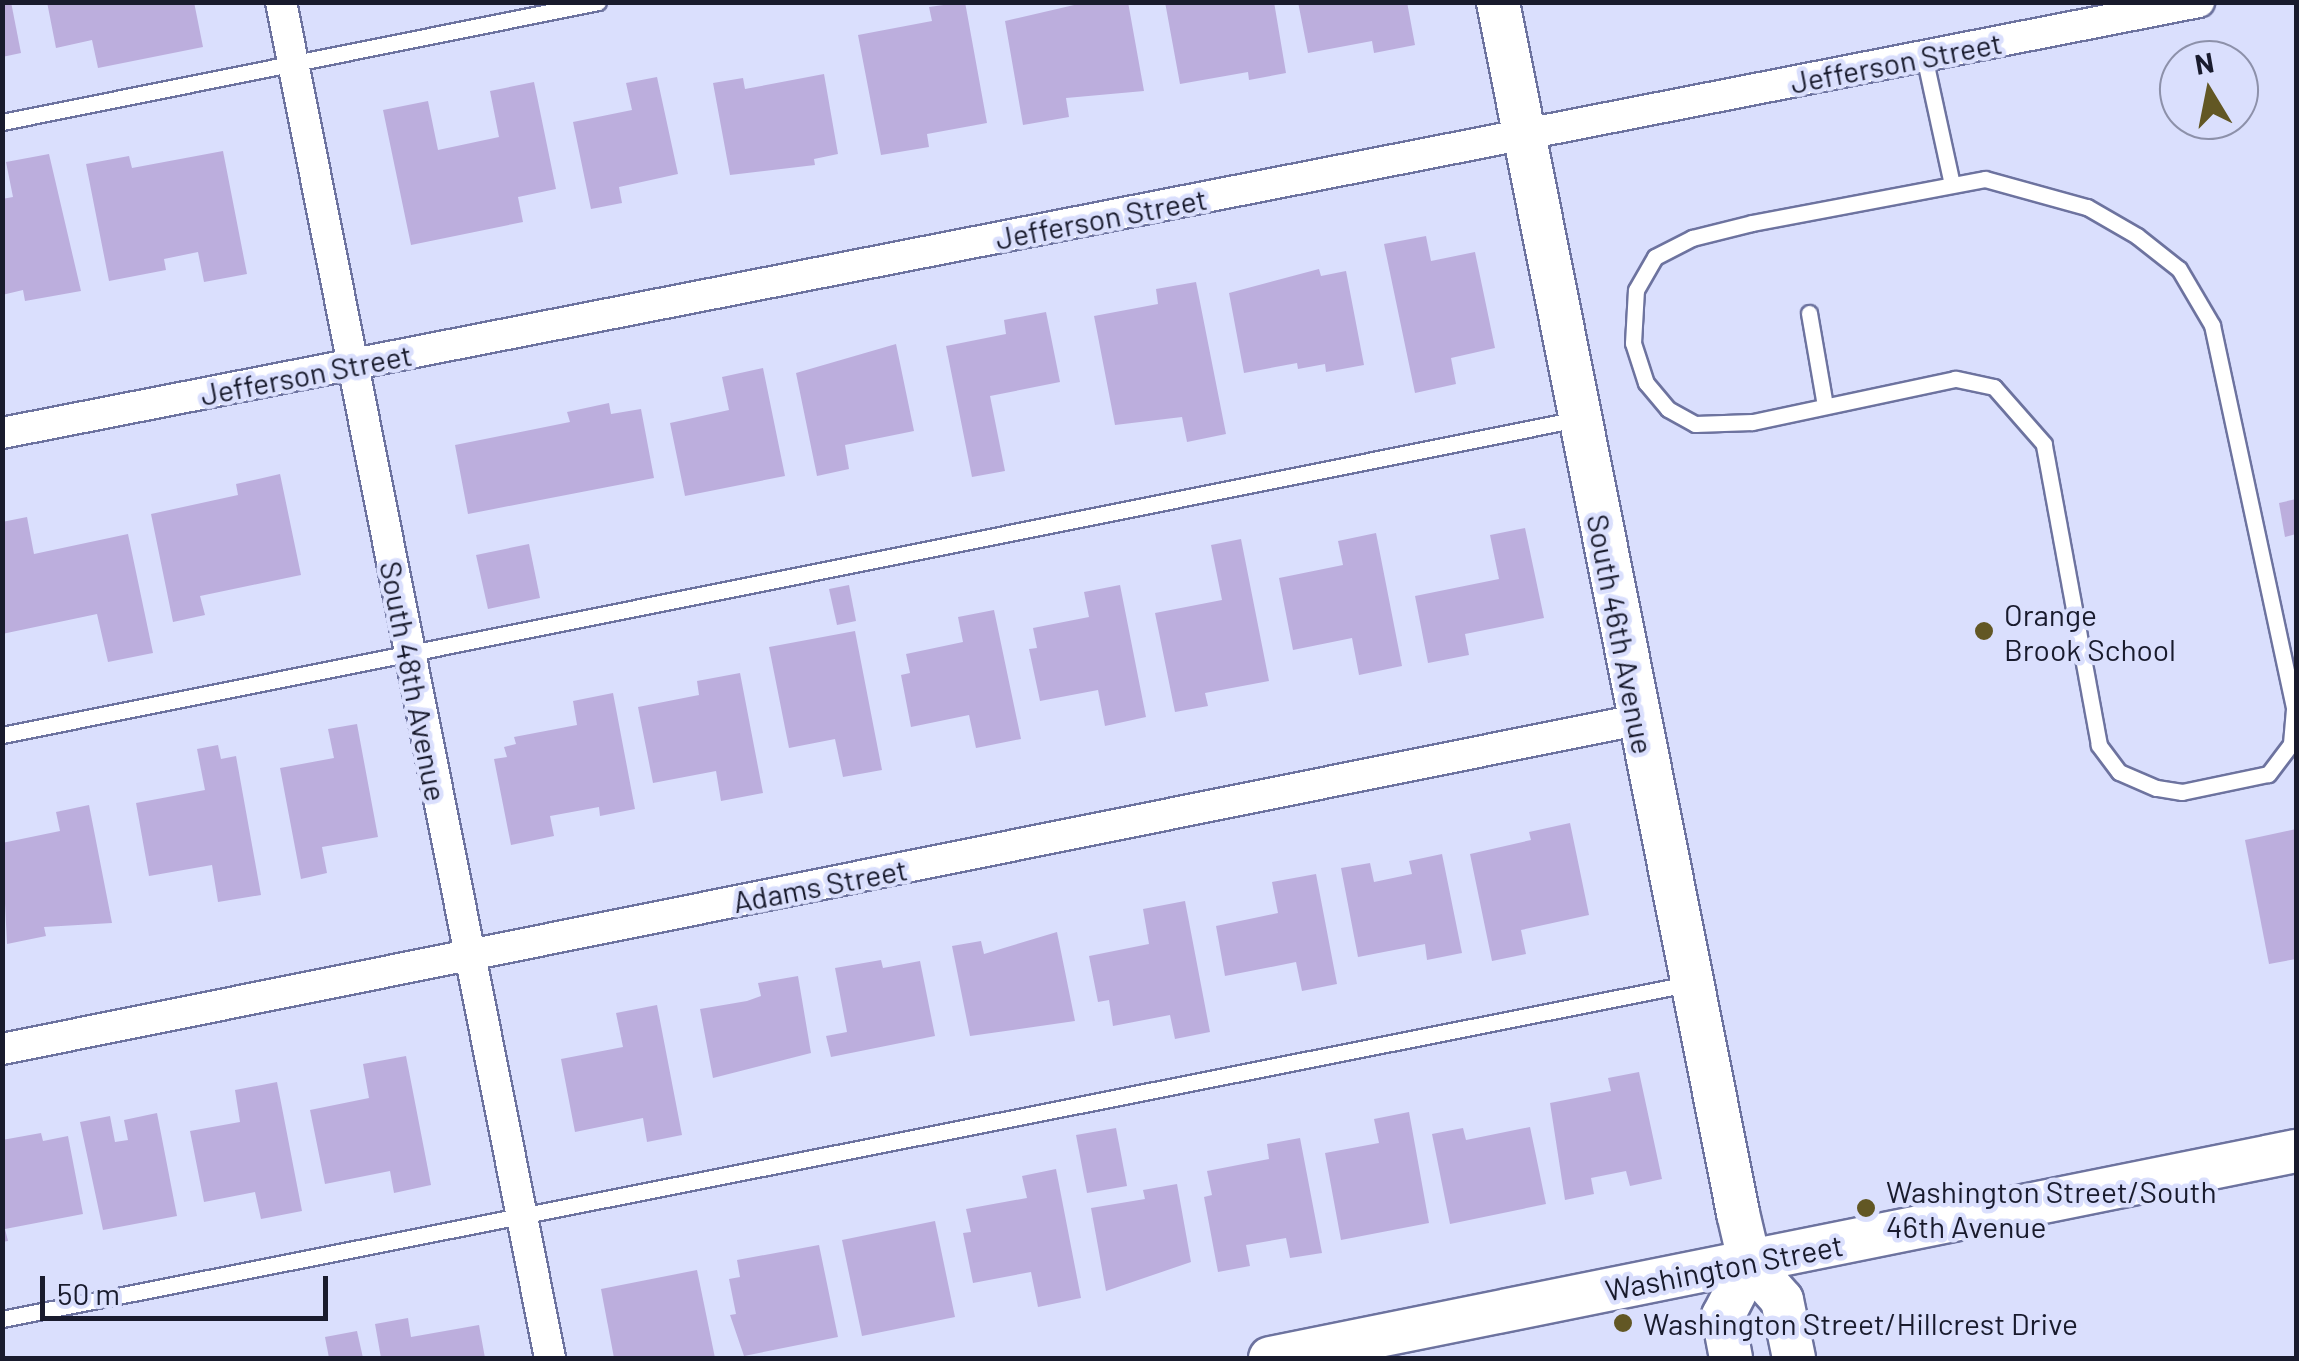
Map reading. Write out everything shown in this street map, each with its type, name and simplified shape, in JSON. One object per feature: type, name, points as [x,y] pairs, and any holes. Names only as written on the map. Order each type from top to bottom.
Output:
[{"type":"street","name":"South 48th Avenue","points":[[280,2],[550,1358]]},
{"type":"street","name":"South 46th Avenue","points":[[1498,2],[1638,720],[1750,1264],[1782,1300],[1794,1358]]},
{"type":"street","name":"Jefferson Street","points":[[2,433],[2199,2]]},
{"type":"street","name":"Adams Street","points":[[2,1050],[1638,720]]},
{"type":"street","name":"Washington Street","points":[[1270,1358],[2296,1151]]},
{"type":"street","points":[[1731,1358],[1722,1316],[1750,1264]]},
{"type":"lane","points":[[2,122],[598,2]]},
{"type":"lane","points":[[1924,56],[1952,184]]},
{"type":"lane","points":[[1985,178],[2087,207],[2179,269],[2212,325],[2294,709],[2291,744],[2268,774],[2169,790],[2119,772],[2099,745],[2044,444],[2018,406],[1994,387],[1955,379],[1824,406],[1752,422],[1696,424],[1668,409],[1646,383],[1633,343],[1636,290],[1655,258],[1692,238],[1985,178]]},
{"type":"lane","points":[[1809,314],[1824,406]]},
{"type":"lane","points":[[2,735],[1579,418]]},
{"type":"lane","points":[[2,1320],[1692,984]]},
{"type":"building","points":[[2,2],[11,2],[21,53],[2,57]]},
{"type":"building","points":[[47,2],[194,2],[203,47],[98,68],[92,40],[56,48]]},
{"type":"building","points":[[965,2],[987,123],[927,134],[929,147],[881,155],[858,35],[932,21],[929,7]]},
{"type":"building","points":[[1087,2],[1128,2],[1144,91],[1066,98],[1069,117],[1023,125],[1005,21]]},
{"type":"building","points":[[1165,2],[1274,2],[1286,73],[1249,80],[1248,72],[1180,84]]},
{"type":"building","points":[[1298,2],[1407,2],[1415,45],[1374,53],[1372,41],[1308,53]]},
{"type":"building","points":[[824,74],[838,154],[814,159],[815,165],[730,175],[713,83],[743,78],[745,89]]},
{"type":"building","points":[[657,77],[678,174],[619,187],[622,203],[591,209],[573,122],[632,110],[626,83]]},
{"type":"building","points":[[534,82],[556,189],[518,197],[523,222],[411,245],[383,110],[428,101],[438,150],[499,137],[490,91]]},
{"type":"building","points":[[223,151],[247,274],[204,282],[198,252],[164,259],[166,270],[109,281],[86,164],[129,156],[132,168]]},
{"type":"building","points":[[49,154],[81,291],[25,301],[23,290],[2,295],[2,199],[13,197],[6,162]]},
{"type":"building","points":[[1426,236],[1431,261],[1475,252],[1495,348],[1451,358],[1456,384],[1415,393],[1384,244]]},
{"type":"building","points":[[1319,269],[1321,276],[1346,271],[1364,365],[1326,372],[1325,364],[1298,369],[1297,363],[1244,373],[1229,293]]},
{"type":"building","points":[[1196,282],[1226,434],[1187,442],[1182,417],[1115,425],[1094,316],[1158,304],[1156,289]]},
{"type":"building","points":[[1046,312],[1060,382],[990,396],[1005,471],[972,477],[946,346],[1006,334],[1004,320]]},
{"type":"building","points":[[896,344],[914,431],[845,445],[849,469],[817,476],[796,373]]},
{"type":"building","points":[[763,368],[785,476],[685,496],[670,423],[729,410],[722,377]]},
{"type":"building","points":[[609,403],[611,414],[641,409],[654,478],[468,514],[455,445],[570,422],[567,412]]},
{"type":"building","points":[[280,474],[301,575],[200,596],[205,615],[173,622],[151,514],[238,495],[236,484]]},
{"type":"building","points":[[2296,499],[2296,534],[2285,537],[2279,503]]},
{"type":"building","points":[[27,517],[34,554],[128,534],[153,653],[108,662],[97,614],[2,634],[2,522]]},
{"type":"building","points":[[1525,528],[1544,618],[1465,634],[1469,655],[1428,663],[1415,596],[1499,579],[1490,535]]},
{"type":"building","points":[[1376,533],[1402,666],[1359,675],[1352,638],[1293,650],[1279,578],[1343,565],[1338,541]]},
{"type":"building","points":[[1241,539],[1269,681],[1205,693],[1208,706],[1175,712],[1155,613],[1222,600],[1211,545]]},
{"type":"building","points":[[529,544],[540,598],[488,609],[476,555]]},
{"type":"building","points":[[849,585],[856,621],[837,625],[829,589]]},
{"type":"building","points":[[1120,585],[1146,717],[1105,726],[1098,690],[1040,701],[1029,649],[1037,648],[1033,628],[1089,617],[1084,592]]},
{"type":"building","points":[[994,610],[1021,739],[976,748],[969,715],[911,727],[901,675],[910,673],[906,654],[963,642],[958,617]]},
{"type":"building","points":[[855,631],[882,770],[843,777],[835,739],[789,748],[769,647]]},
{"type":"building","points":[[740,673],[763,793],[721,801],[716,771],[653,783],[638,707],[699,695],[697,681]]},
{"type":"building","points":[[613,693],[635,809],[600,816],[599,807],[550,816],[554,836],[511,845],[494,759],[507,757],[504,747],[516,744],[514,737],[577,725],[573,701]]},
{"type":"building","points":[[357,724],[378,837],[322,847],[327,873],[301,879],[280,768],[334,758],[328,729]]},
{"type":"building","points":[[218,745],[221,759],[236,756],[261,895],[218,902],[212,865],[149,876],[136,803],[205,790],[197,749]]},
{"type":"building","points":[[89,805],[112,923],[44,927],[46,936],[7,944],[2,843],[60,831],[56,812]]},
{"type":"building","points":[[1570,823],[1589,915],[1521,930],[1526,954],[1492,961],[1470,854],[1531,840],[1529,832]]},
{"type":"building","points":[[2296,829],[2296,959],[2269,964],[2245,840]]},
{"type":"building","points":[[1442,854],[1462,953],[1427,960],[1425,944],[1358,957],[1341,868],[1370,863],[1374,882],[1412,874],[1409,861]]},
{"type":"building","points":[[1316,874],[1337,984],[1302,991],[1296,962],[1225,976],[1216,926],[1278,913],[1272,882]]},
{"type":"building","points":[[1185,901],[1210,1032],[1175,1039],[1170,1015],[1113,1026],[1109,1000],[1098,1002],[1089,956],[1149,944],[1143,909]]},
{"type":"building","points":[[1057,932],[1075,1021],[970,1036],[952,946],[981,941],[984,954]]},
{"type":"building","points":[[881,960],[883,968],[920,961],[935,1036],[831,1057],[826,1036],[847,1032],[835,968]]},
{"type":"building","points":[[798,976],[811,1053],[713,1078],[700,1009],[747,1001],[761,996],[758,983]]},
{"type":"building","points":[[657,1005],[682,1135],[647,1142],[643,1118],[575,1132],[561,1059],[623,1047],[616,1013]]},
{"type":"building","points":[[406,1056],[431,1185],[394,1193],[390,1171],[325,1184],[310,1110],[369,1098],[363,1064]]},
{"type":"building","points":[[1639,1072],[1662,1179],[1630,1186],[1626,1171],[1591,1178],[1594,1194],[1565,1200],[1550,1103],[1611,1091],[1608,1078]]},
{"type":"building","points":[[277,1082],[302,1211],[261,1219],[255,1192],[204,1202],[190,1131],[240,1122],[235,1090]]},
{"type":"building","points":[[1409,1112],[1429,1223],[1341,1240],[1325,1153],[1379,1143],[1374,1119]]},
{"type":"building","points":[[157,1113],[177,1216],[103,1230],[80,1122],[110,1116],[115,1142],[128,1140],[124,1120]]},
{"type":"building","points":[[1530,1127],[1546,1204],[1450,1224],[1432,1134],[1463,1128],[1466,1140]]},
{"type":"building","points":[[1116,1128],[1127,1186],[1087,1193],[1076,1135]]},
{"type":"building","points":[[41,1133],[43,1141],[68,1136],[83,1214],[5,1229],[8,1241],[2,1242],[2,1140]]},
{"type":"building","points":[[1300,1138],[1322,1253],[1290,1258],[1286,1238],[1246,1245],[1250,1266],[1218,1272],[1204,1197],[1212,1195],[1207,1171],[1269,1159],[1267,1144]]},
{"type":"building","points":[[1056,1169],[1081,1298],[1038,1307],[1031,1272],[973,1283],[963,1233],[971,1232],[966,1209],[1027,1198],[1022,1176]]},
{"type":"building","points":[[1177,1184],[1191,1262],[1106,1291],[1091,1208],[1145,1199],[1143,1190]]},
{"type":"building","points":[[935,1221],[955,1317],[862,1336],[842,1240]]},
{"type":"building","points":[[819,1245],[838,1337],[744,1356],[730,1315],[736,1314],[729,1279],[740,1277],[737,1260]]},
{"type":"building","points":[[697,1270],[715,1358],[614,1358],[601,1289]]},
{"type":"building","points":[[408,1318],[411,1337],[479,1325],[485,1358],[381,1358],[375,1324]]},
{"type":"building","points":[[357,1331],[363,1358],[329,1358],[325,1337]]},
{"type":"place","name":"Orange Brook School","points":[[1984,631]]},
{"type":"place","name":"Washington Street/South 46th Avenue","points":[[1866,1208]]},
{"type":"place","name":"Washington Street/Hillcrest Drive","points":[[1623,1323]]}]
